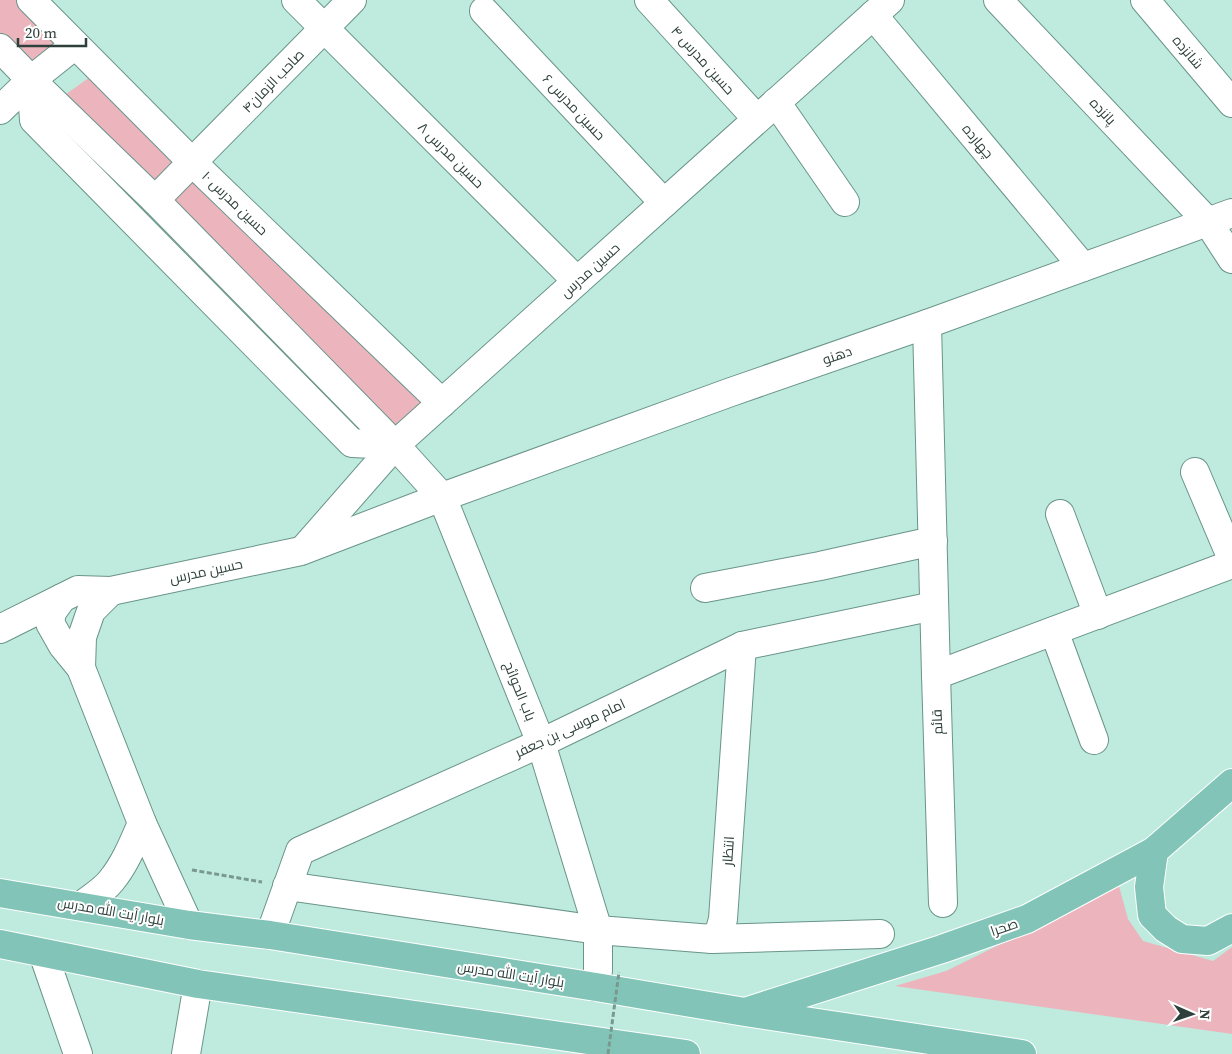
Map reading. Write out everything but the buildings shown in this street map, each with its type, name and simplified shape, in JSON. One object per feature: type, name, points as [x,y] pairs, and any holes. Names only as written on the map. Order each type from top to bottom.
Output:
[{"type":"main road","name":"صحرا","points":[[745,1012],[1027,919],[1154,851],[1232,783]]},
{"type":"main road","points":[[1154,851],[1150,887],[1152,915],[1166,929],[1182,939],[1208,941],[1232,928]]},
{"type":"main road","name":"بلوار آیت الله مدرس","points":[[0,893],[189,925],[270,935],[745,1012],[1022,1054]]},
{"type":"main road","points":[[0,944],[198,984],[686,1054]]},
{"type":"street","name":"حسین مدرس ۱۰","points":[[31,0],[193,162],[442,403]]},
{"type":"street","name":"حسین مدرس ۸","points":[[296,0],[577,281]]},
{"type":"street","name":"صاحب الزمان۴","points":[[155,200],[352,0]]},
{"type":"street","name":"حسین مدرس ۴","points":[[649,0],[767,111],[845,202]]},
{"type":"street","name":"پانزده","points":[[998,0],[1220,218],[1232,259]]},
{"type":"street","name":"شانزده","points":[[1145,0],[1232,103]]},
{"type":"street","name":"حسین مدرس","points":[[301,551],[395,445],[882,8]]},
{"type":"street","name":"چهارده","points":[[882,8],[1083,267]]},
{"type":"street","name":"حسین مدرس ۶","points":[[484,10],[664,203]]},
{"type":"street","points":[[0,110],[31,80],[75,44]]},
{"type":"street","points":[[0,48],[155,200],[395,445]]},
{"type":"street","points":[[31,80],[34,120],[352,444],[395,445]]},
{"type":"street","name":"دهنو","points":[[442,497],[1220,218]]},
{"type":"street","name":"قائم","points":[[927,324],[944,903]]},
{"type":"street","name":"باب الحوائج","points":[[395,445],[442,497],[541,743],[598,930],[596,987]]},
{"type":"street","points":[[1195,472],[1232,559]]},
{"type":"street","name":"حسین مدرس","points":[[0,629],[78,590],[111,591],[301,551],[442,497]]},
{"type":"street","points":[[1060,514],[1098,615]]},
{"type":"street","points":[[704,588],[820,566],[933,541]]},
{"type":"street","points":[[936,674],[1232,564]]},
{"type":"street","points":[[80,668],[82,637],[91,611],[111,591]]},
{"type":"street","points":[[62,598],[52,612],[50,623],[63,646],[80,668],[142,823],[189,925]]},
{"type":"street","name":"امام موسی بن جعفر","points":[[270,935],[300,851],[541,743],[742,646],[934,606]]},
{"type":"street","points":[[1054,631],[1094,740]]},
{"type":"street","name":"انتظار","points":[[712,939],[720,930],[723,919],[742,646]]},
{"type":"street","points":[[81,906],[110,882],[124,863],[142,823]]},
{"type":"street","points":[[287,886],[598,930],[712,939],[880,934]]},
{"type":"street","points":[[43,952],[78,1054]]},
{"type":"street","points":[[186,1054],[198,984]]},
{"type":"path","points":[[162,866],[287,886]]},
{"type":"path","points":[[608,1054],[619,972]]},
{"type":"shaded area","points":[[0,0],[22,0],[64,40],[28,66],[0,38]]},
{"type":"shaded area","points":[[97,72],[183,160],[157,188],[62,97]]},
{"type":"shaded area","points":[[194,170],[433,403],[399,434],[164,201]]},
{"type":"shaded area","points":[[1119,886],[1128,919],[1143,941],[1213,961],[1232,947],[1232,1034],[895,986],[946,971]]}]
